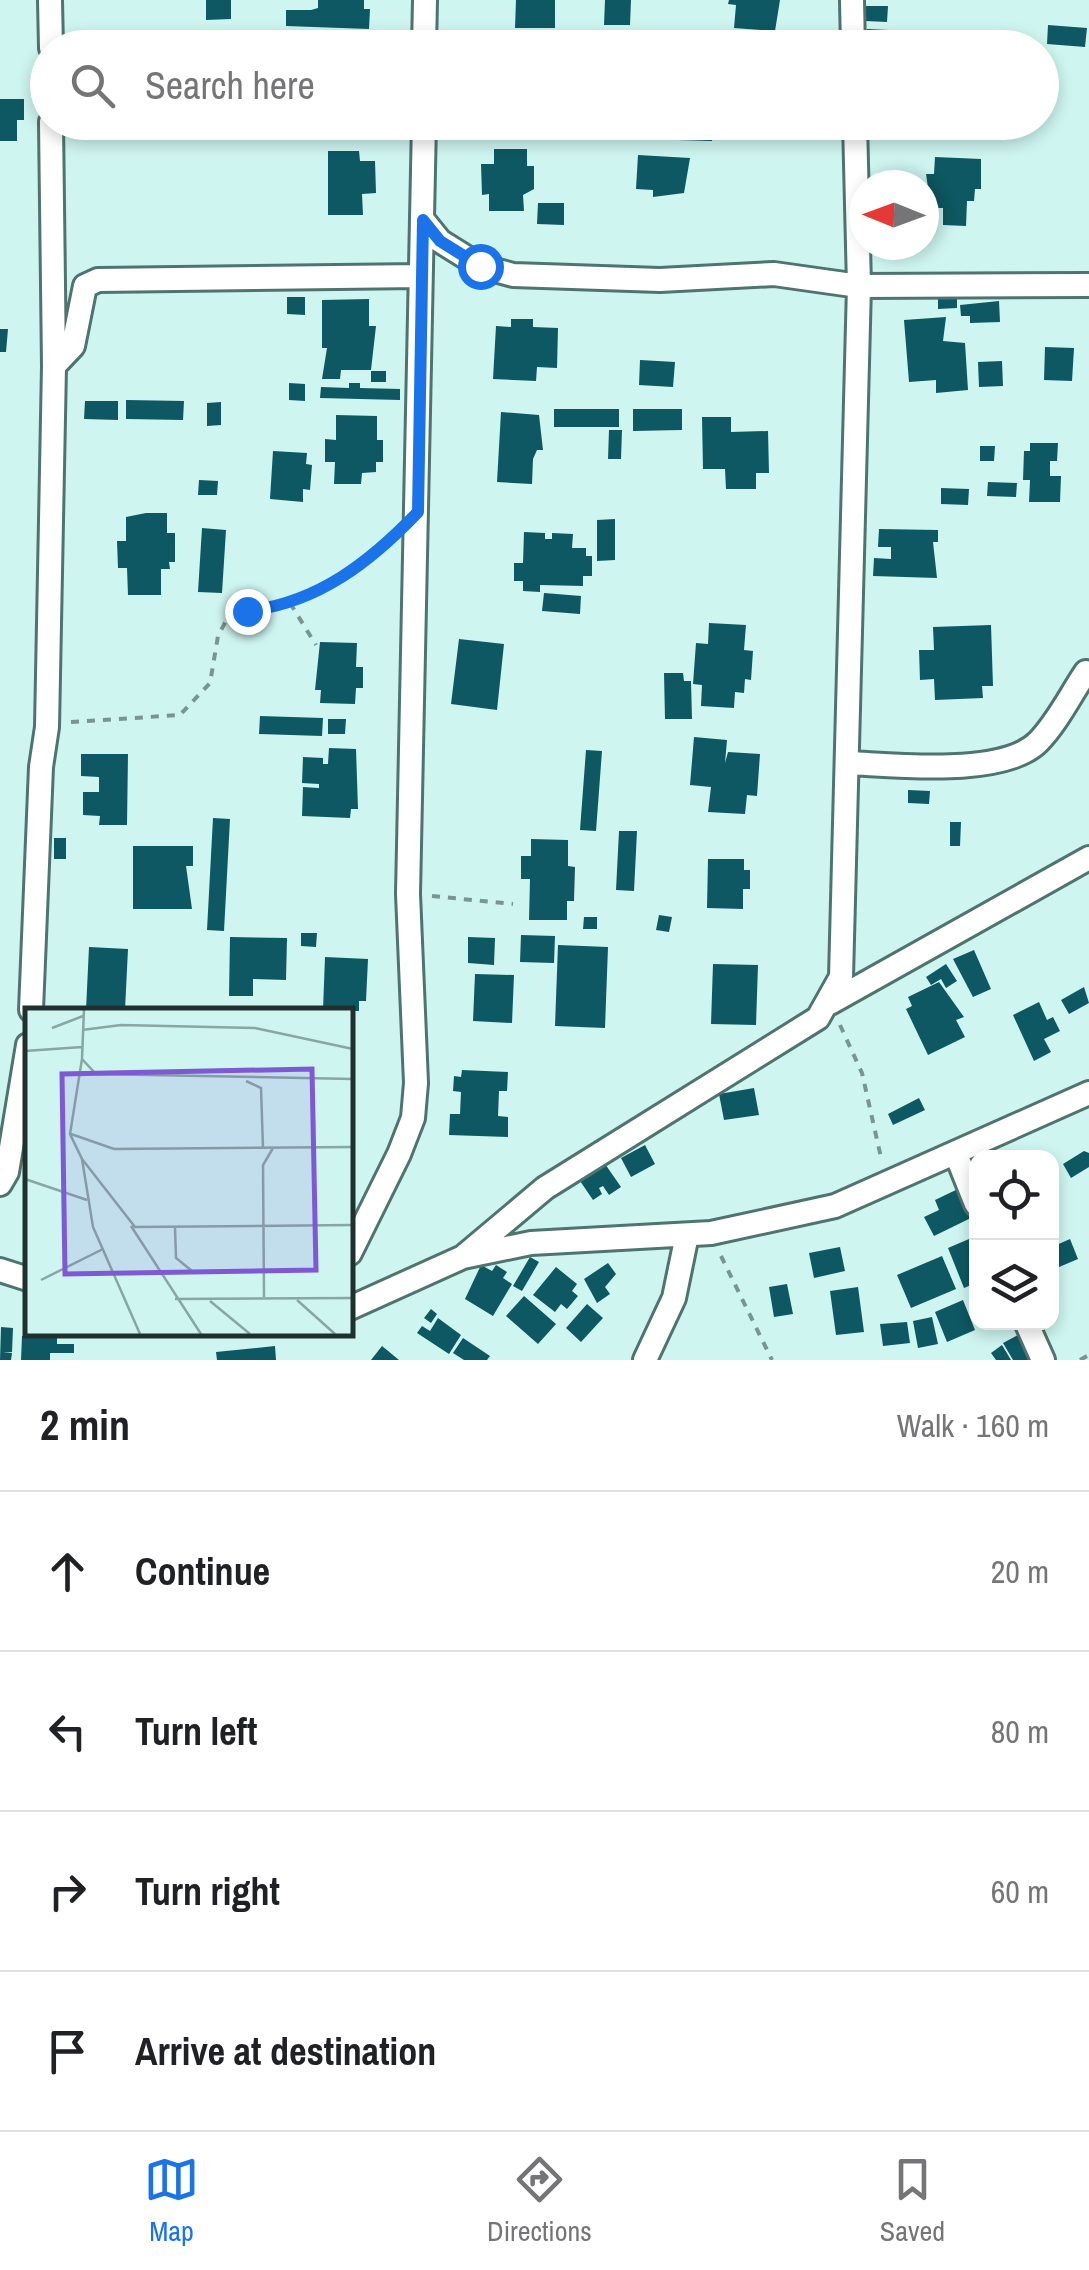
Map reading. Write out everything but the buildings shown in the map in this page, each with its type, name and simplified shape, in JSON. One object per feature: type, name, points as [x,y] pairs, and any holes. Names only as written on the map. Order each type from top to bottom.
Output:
[{"type":"street","points":[[50,0],[50,30]]},
{"type":"street","points":[[424,30],[425,0]]},
{"type":"street","points":[[852,0],[853,30]]},
{"type":"street","points":[[31,1008],[41,766],[47,727],[54,366],[52,140]]},
{"type":"street","points":[[352,1249],[413,1118],[416,1083],[408,894],[424,140]]},
{"type":"street","points":[[827,1008],[841,977],[850,762],[859,286],[855,140]]},
{"type":"street","points":[[423,220],[440,241],[480,266],[513,274],[660,280],[774,274],[859,286],[1089,285]]},
{"type":"street","points":[[54,366],[73,346],[85,286],[98,280],[420,276]]},
{"type":"street","points":[[850,762],[989,763],[1013,757],[1037,743],[1086,672]]},
{"type":"street","points":[[463,1257],[545,1188],[827,1008],[1089,858]]},
{"type":"street","points":[[0,1184],[7,1172],[25,1064]]},
{"type":"street","points":[[352,1307],[463,1257],[532,1243],[625,1234],[712,1233],[834,1206],[897,1182],[1089,1093]]},
{"type":"street","points":[[956,1154],[969,1186]]},
{"type":"street","points":[[645,1360],[674,1298],[687,1234]]},
{"type":"street","points":[[0,1270],[25,1278]]},
{"type":"street","points":[[1030,1330],[1043,1360]]},
{"type":"path","points":[[47,727],[80,720],[180,715],[210,684],[218,636],[228,617],[290,604],[356,569],[379,552],[418,512]]},
{"type":"path","points":[[290,604],[316,645]]},
{"type":"path","points":[[408,894],[513,904]]},
{"type":"path","points":[[827,1008],[850,1039],[882,1164],[897,1182]]},
{"type":"path","points":[[712,1233],[772,1360]]},
{"type":"path","points":[[1080,1360],[1089,1355]]},
{"type":"route","points":[[247,611],[290,604],[344,577],[379,552],[418,512],[423,220],[440,241],[480,266]]}]
